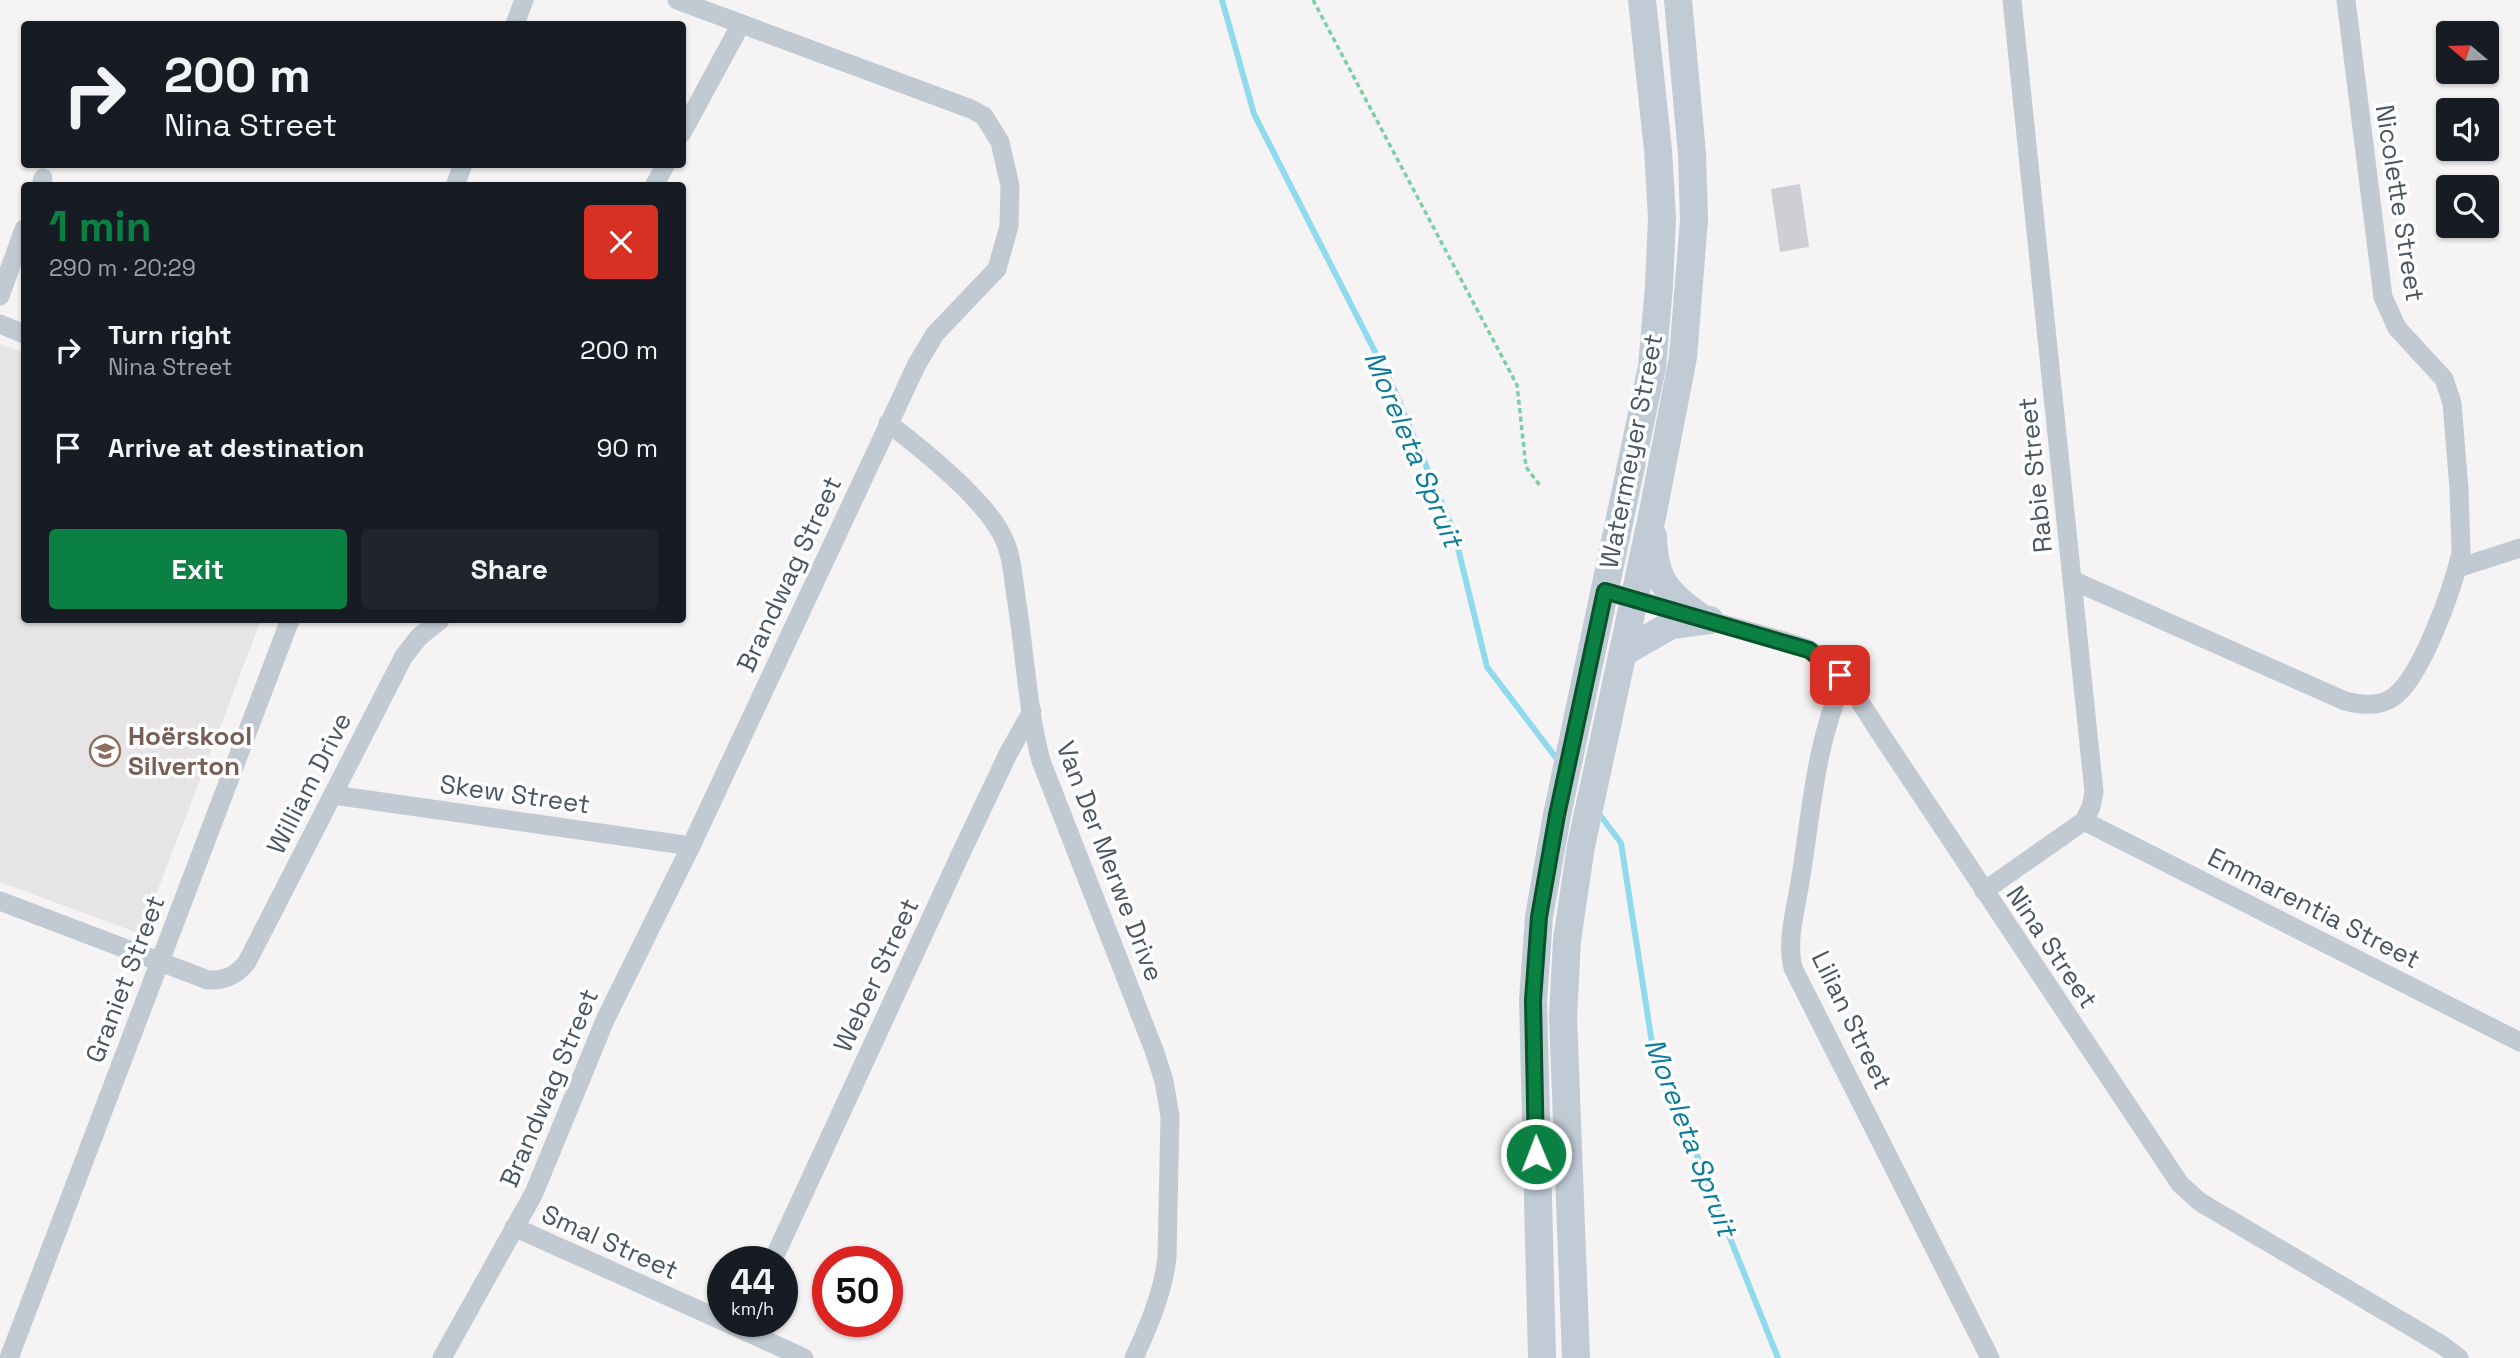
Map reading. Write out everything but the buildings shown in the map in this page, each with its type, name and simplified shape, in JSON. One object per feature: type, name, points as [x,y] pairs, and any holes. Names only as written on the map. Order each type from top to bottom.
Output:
[{"type":"main road","name":"Watermeyer Street","points":[[1542,1358],[1533,1000],[1539,917],[1557,815],[1652,367],[1659,286],[1662,217],[1658,150],[1642,0]]},
{"type":"main road","name":"Watermeyer Street","points":[[1576,1358],[1563,1016],[1567,940],[1581,846],[1624,652],[1683,357],[1695,220],[1678,0]]},
{"type":"main road","points":[[1653,512],[1655,559],[1660,576],[1670,593],[1706,619]]},
{"type":"main road","points":[[1624,652],[1671,625],[1706,619]]},
{"type":"street","points":[[516,21],[524,0]]},
{"type":"street","name":"Brandwag Street","points":[[442,1358],[534,1193],[606,1018],[691,846],[926,345],[987,282],[999,264],[1009,226],[1010,186],[1000,142],[984,116],[677,0]]},
{"type":"street","name":"Rabie Street","points":[[2012,0],[2093,780],[2093,799],[2084,821]]},
{"type":"street","name":"Nicolette Street","points":[[2072,580],[2344,701],[2379,704],[2392,698],[2414,677],[2462,552],[2452,403],[2444,379],[2397,328],[2383,297],[2346,0]]},
{"type":"street","points":[[686,126],[741,24]]},
{"type":"street","points":[[0,296],[21,237]]},
{"type":"street","points":[[0,324],[21,333]]},
{"type":"street","name":"Van Der Merwe Drive","points":[[888,423],[979,503],[1001,533],[1012,566],[1035,737],[1050,787],[1154,1050],[1167,1093],[1170,1169],[1165,1276],[1158,1301],[1134,1358]]},
{"type":"street","points":[[2458,568],[2520,548]]},
{"type":"street","name":"Nina Street","points":[[1605,591],[1809,650],[1830,665],[2168,1169],[2185,1189],[2211,1209],[2442,1345],[2459,1358]]},
{"type":"street","name":"Graniet Street","points":[[9,1358],[289,623]]},
{"type":"street","name":"William Drive","points":[[159,962],[208,980],[220,980],[233,975],[247,962],[404,656],[419,637],[436,623]]},
{"type":"street","name":"Lilian Street","points":[[1843,681],[1832,708],[1822,749],[1795,915],[1791,960],[1990,1358]]},
{"type":"street","name":"Weber Street","points":[[779,1246],[968,839],[1032,711]]},
{"type":"street","name":"Skew Street","points":[[333,795],[691,846]]},
{"type":"street","points":[[1983,891],[2084,821]]},
{"type":"street","name":"Emmarentia Street","points":[[2084,821],[2520,1042]]},
{"type":"street","points":[[0,901],[159,962]]},
{"type":"street","name":"Smal Street","points":[[514,1227],[707,1312]]},
{"type":"street","name":"Smal Street","points":[[760,1337],[797,1356]]},
{"type":"path","points":[[1313,0],[1517,385],[1525,467],[1541,487]]},
{"type":"shaded area","name":"Hoërskool Silverton","points":[[0,344],[21,352],[21,623],[260,623],[141,934],[0,882]]},
{"type":"waterway","name":"Moreleta Spruit","points":[[1222,0],[1254,114],[1392,385],[1454,532],[1487,667],[1560,763]]},
{"type":"waterway","name":"Moreleta Spruit","points":[[1597,811],[1621,843],[1652,1043],[1778,1358]]},
{"type":"place","name":"Hoërskool Silverton","points":[[105,751]]},
{"type":"route","points":[[1536,1154],[1533,1000],[1539,917],[1557,815],[1605,591],[1784,641],[1809,650],[1840,675]]}]
